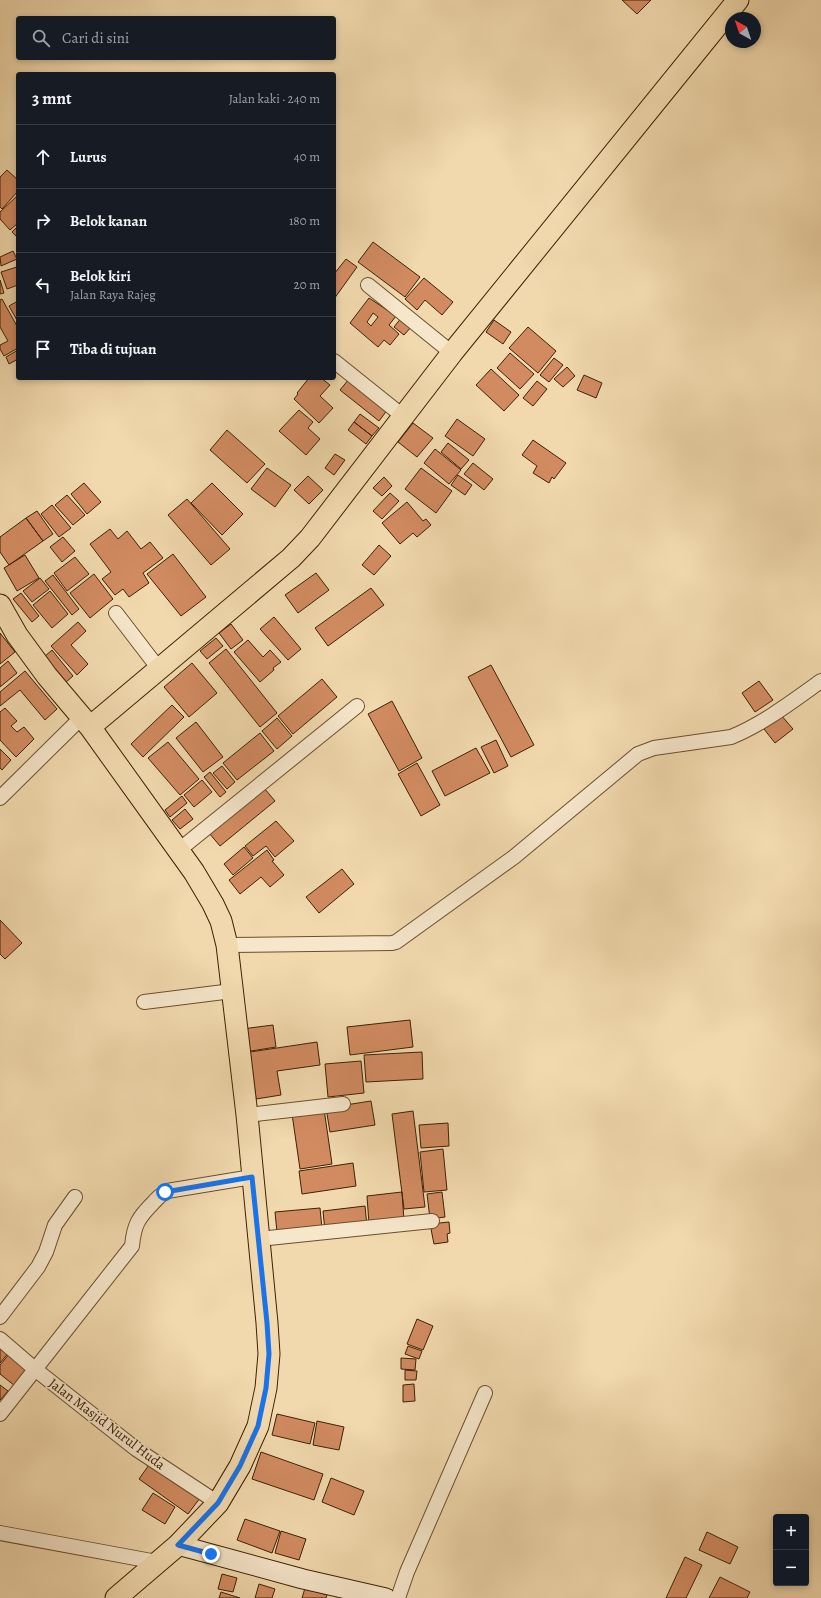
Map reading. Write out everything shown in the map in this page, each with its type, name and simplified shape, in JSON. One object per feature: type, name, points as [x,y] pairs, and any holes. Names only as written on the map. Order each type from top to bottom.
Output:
[{"type":"main road","points":[[86,722],[159,669],[291,558],[302,547],[452,353],[738,0]]},
{"type":"main road","points":[[0,605],[17,635],[42,670],[86,722],[179,850],[213,904],[221,921],[227,945],[247,1115],[269,1354],[266,1388],[258,1426],[250,1447],[218,1503],[178,1545],[156,1562],[116,1598]]},
{"type":"main road","points":[[178,1545],[303,1579],[386,1598]]},
{"type":"street","points":[[368,285],[452,353]]},
{"type":"street","points":[[336,363],[404,417]]},
{"type":"street","points":[[116,613],[159,669]]},
{"type":"street","points":[[227,945],[396,942],[514,857],[638,754],[654,748],[724,738],[738,734],[780,710],[821,681]]},
{"type":"street","points":[[179,850],[357,706]]},
{"type":"street","points":[[0,798],[86,722]]},
{"type":"street","points":[[144,1002],[232,991]]},
{"type":"street","points":[[247,1115],[343,1104]]},
{"type":"street","points":[[0,1414],[132,1246],[137,1221],[158,1198],[167,1191],[252,1177]]},
{"type":"street","points":[[0,1317],[38,1267],[46,1252],[55,1225],[75,1197]]},
{"type":"street","points":[[259,1239],[432,1221]]},
{"type":"street","name":"Jalan Masjid Nurul Huda","points":[[0,1339],[36,1370],[136,1449],[218,1503]]},
{"type":"street","points":[[398,1598],[407,1572],[485,1392]]},
{"type":"street","points":[[0,1533],[147,1559],[156,1562]]},
{"type":"building","points":[[622,0],[651,0],[637,14]]},
{"type":"building","points":[[7,170],[16,178],[16,193],[2,209],[0,207],[0,177]]},
{"type":"building","points":[[16,197],[16,225],[10,230],[0,219],[0,212]]},
{"type":"building","points":[[16,228],[16,236],[12,232]]},
{"type":"building","points":[[373,242],[420,277],[405,297],[358,262]]},
{"type":"building","points":[[13,251],[16,259],[1,266],[0,257]]},
{"type":"building","points":[[346,259],[357,267],[336,296],[336,272]]},
{"type":"building","points":[[16,267],[16,286],[7,289],[1,272]]},
{"type":"building","points":[[424,278],[453,302],[442,315],[425,300],[417,310],[405,299]]},
{"type":"building","points":[[0,280],[4,293],[0,294]]},
{"type":"building","points":[[369,298],[396,316],[389,325],[399,334],[390,345],[384,340],[378,347],[350,323]],"holes":[[[373,313],[378,317],[371,326],[367,322]]]},
{"type":"building","points":[[2,299],[16,324],[16,349],[4,356],[0,349],[0,345],[8,341],[0,327],[0,300]]},
{"type":"building","points":[[16,302],[16,318],[9,306]]},
{"type":"building","points":[[402,317],[412,326],[404,335],[394,327]]},
{"type":"building","points":[[494,320],[511,332],[503,344],[486,332]]},
{"type":"building","points":[[528,327],[556,351],[538,373],[509,348]]},
{"type":"building","points":[[16,351],[16,360],[9,364],[6,357]]},
{"type":"building","points":[[510,353],[534,374],[520,389],[497,368]]},
{"type":"building","points":[[554,358],[563,365],[549,382],[540,375]]},
{"type":"building","points":[[567,367],[575,376],[563,387],[554,379]]},
{"type":"building","points":[[491,369],[519,395],[504,411],[476,385]]},
{"type":"building","points":[[584,375],[602,383],[596,398],[577,390]]},
{"type":"building","points":[[349,379],[388,409],[379,421],[340,390]]},
{"type":"building","points":[[307,380],[324,380],[330,385],[320,396],[333,408],[319,423],[294,399],[298,394],[297,393]]},
{"type":"building","points":[[537,381],[547,389],[533,406],[523,398]]},
{"type":"building","points":[[299,410],[313,422],[308,428],[320,439],[306,455],[279,431]]},
{"type":"building","points":[[360,414],[379,428],[372,436],[354,422]]},
{"type":"building","points":[[457,419],[485,439],[473,456],[445,436]]},
{"type":"building","points":[[354,422],[372,436],[366,444],[348,430]]},
{"type":"building","points":[[413,423],[433,438],[417,457],[398,442]]},
{"type":"building","points":[[227,430],[265,464],[247,483],[210,450]]},
{"type":"building","points":[[533,440],[566,463],[554,479],[552,477],[549,483],[533,473],[537,466],[522,455]]},
{"type":"building","points":[[448,443],[469,460],[461,469],[441,452]]},
{"type":"building","points":[[435,449],[461,470],[449,484],[424,463]]},
{"type":"building","points":[[335,454],[345,460],[334,475],[325,468]]},
{"type":"building","points":[[473,463],[493,479],[484,490],[464,474]]},
{"type":"building","points":[[267,468],[291,485],[275,507],[251,489]]},
{"type":"building","points":[[421,468],[452,491],[436,513],[405,489]]},
{"type":"building","points":[[458,475],[472,485],[465,495],[451,485]]},
{"type":"building","points":[[308,476],[323,490],[309,504],[294,490]]},
{"type":"building","points":[[384,477],[392,486],[382,496],[373,488]]},
{"type":"building","points":[[84,483],[101,502],[87,514],[71,494]]},
{"type":"building","points":[[212,483],[243,514],[222,535],[191,503]]},
{"type":"building","points":[[390,493],[399,501],[382,519],[373,511]]},
{"type":"building","points":[[67,495],[85,515],[73,525],[55,505]]},
{"type":"building","points":[[187,499],[230,549],[211,565],[168,515]]},
{"type":"building","points":[[407,502],[423,521],[426,519],[431,525],[417,537],[413,533],[400,544],[382,523]]},
{"type":"building","points":[[52,505],[71,528],[59,537],[41,514]]},
{"type":"building","points":[[37,511],[53,534],[43,541],[26,518]]},
{"type":"building","points":[[26,518],[43,541],[9,565],[0,552],[0,537]]},
{"type":"building","points":[[110,529],[118,539],[127,531],[141,549],[150,542],[163,558],[143,573],[149,583],[129,597],[123,589],[115,595],[102,579],[111,572],[90,544]]},
{"type":"building","points":[[63,537],[75,551],[62,562],[50,547]]},
{"type":"building","points":[[379,545],[391,556],[374,575],[362,565]]},
{"type":"building","points":[[173,554],[206,597],[181,616],[147,574]]},
{"type":"building","points":[[25,555],[39,578],[17,591],[4,568]]},
{"type":"building","points":[[75,557],[89,574],[67,591],[54,573]]},
{"type":"building","points":[[316,573],[329,590],[298,613],[285,595]]},
{"type":"building","points":[[94,574],[113,599],[90,618],[70,593]]},
{"type":"building","points":[[53,575],[79,609],[72,615],[45,581]]},
{"type":"building","points":[[40,578],[49,589],[32,602],[23,591]]},
{"type":"building","points":[[371,588],[384,605],[328,646],[315,628]]},
{"type":"building","points":[[50,591],[68,614],[52,628],[33,605]]},
{"type":"building","points":[[21,593],[39,616],[32,622],[13,599]]},
{"type":"building","points":[[274,617],[301,649],[288,660],[260,629]]},
{"type":"building","points":[[78,622],[86,631],[71,645],[88,664],[77,675],[51,646]]},
{"type":"building","points":[[231,624],[243,640],[231,649],[219,633]]},
{"type":"building","points":[[0,633],[15,652],[0,664]]},
{"type":"building","points":[[216,638],[223,646],[207,659],[200,651]]},
{"type":"building","points":[[248,640],[263,657],[270,650],[281,662],[260,682],[234,652]]},
{"type":"building","points":[[226,649],[277,713],[260,727],[209,663]]},
{"type":"building","points":[[52,650],[73,676],[65,683],[44,657]]},
{"type":"building","points":[[8,661],[17,673],[0,687],[0,668]]},
{"type":"building","points":[[192,663],[217,693],[189,717],[164,687]]},
{"type":"building","points":[[491,665],[534,745],[511,757],[468,677]]},
{"type":"building","points":[[25,671],[57,709],[45,720],[20,690],[0,706],[0,692]]},
{"type":"building","points":[[322,679],[337,697],[293,734],[278,716]]},
{"type":"building","points":[[759,681],[773,700],[755,712],[742,693]]},
{"type":"building","points":[[392,701],[422,758],[399,771],[368,714]]},
{"type":"building","points":[[172,705],[184,717],[143,757],[131,744]]},
{"type":"building","points":[[5,708],[17,721],[11,726],[17,732],[24,727],[34,739],[16,757],[0,740],[0,712]]},
{"type":"building","points":[[781,715],[793,729],[775,743],[764,729]]},
{"type":"building","points":[[277,718],[292,736],[277,749],[262,731]]},
{"type":"building","points":[[196,722],[223,757],[203,772],[176,738]]},
{"type":"building","points":[[260,733],[274,751],[237,780],[223,763]]},
{"type":"building","points":[[496,740],[508,766],[494,773],[481,747]]},
{"type":"building","points":[[168,742],[199,779],[180,795],[148,758]]},
{"type":"building","points":[[476,748],[490,773],[445,796],[432,771]]},
{"type":"building","points":[[0,749],[11,760],[2,770],[0,768]]},
{"type":"building","points":[[417,763],[440,805],[421,816],[398,774]]},
{"type":"building","points":[[222,766],[235,782],[227,789],[213,773]]},
{"type":"building","points":[[210,772],[226,792],[220,797],[204,777]]},
{"type":"building","points":[[202,780],[212,792],[194,807],[184,795]]},
{"type":"building","points":[[264,788],[275,801],[220,846],[209,833]]},
{"type":"building","points":[[182,796],[187,803],[170,817],[165,810]]},
{"type":"building","points":[[185,809],[193,819],[180,829],[172,820]]},
{"type":"building","points":[[276,821],[294,841],[275,857],[266,846],[253,856],[245,846]]},
{"type":"building","points":[[244,847],[253,858],[233,875],[224,864]]},
{"type":"building","points":[[267,850],[274,860],[272,861],[284,875],[270,887],[261,877],[240,894],[229,880]]},
{"type":"building","points":[[342,869],[354,884],[319,913],[306,897]]},
{"type":"building","points":[[0,920],[22,943],[5,959],[0,954]]},
{"type":"building","points":[[410,1020],[413,1047],[350,1055],[347,1027]]},
{"type":"building","points":[[273,1025],[276,1047],[245,1052],[242,1029]]},
{"type":"building","points":[[317,1042],[320,1065],[277,1071],[281,1095],[256,1099],[250,1052]]},
{"type":"building","points":[[422,1052],[423,1079],[366,1082],[364,1055]]},
{"type":"building","points":[[361,1061],[364,1093],[328,1097],[325,1064]]},
{"type":"building","points":[[371,1101],[375,1125],[330,1132],[326,1108]]},
{"type":"building","points":[[324,1109],[332,1164],[300,1169],[292,1114]]},
{"type":"building","points":[[413,1111],[425,1207],[404,1209],[392,1114]]},
{"type":"building","points":[[448,1123],[449,1146],[421,1148],[419,1125]]},
{"type":"building","points":[[443,1149],[447,1190],[424,1192],[420,1152]]},
{"type":"building","points":[[353,1163],[356,1186],[302,1194],[299,1171]]},
{"type":"building","points":[[402,1192],[404,1221],[369,1224],[367,1196]]},
{"type":"building","points":[[442,1192],[445,1217],[430,1219],[427,1194]]},
{"type":"building","points":[[365,1206],[367,1226],[325,1231],[323,1211]]},
{"type":"building","points":[[320,1208],[322,1229],[277,1232],[275,1212]]},
{"type":"building","points":[[449,1222],[450,1233],[447,1234],[448,1242],[434,1244],[430,1224]]},
{"type":"building","points":[[417,1319],[433,1326],[423,1350],[407,1344]]},
{"type":"building","points":[[0,1343],[10,1351],[0,1363]]},
{"type":"building","points":[[408,1346],[422,1351],[419,1359],[405,1354]]},
{"type":"building","points":[[10,1353],[29,1368],[15,1386],[0,1374],[0,1365]]},
{"type":"building","points":[[401,1358],[416,1359],[415,1370],[401,1369]]},
{"type":"building","points":[[405,1370],[417,1371],[416,1380],[405,1380]]},
{"type":"building","points":[[414,1384],[415,1401],[403,1402],[403,1385]]},
{"type":"building","points":[[0,1385],[8,1391],[0,1400]]},
{"type":"building","points":[[277,1414],[315,1423],[310,1444],[272,1435]]},
{"type":"building","points":[[317,1421],[344,1427],[339,1450],[313,1445]]},
{"type":"building","points":[[261,1452],[323,1474],[314,1500],[252,1479]]},
{"type":"building","points":[[151,1462],[200,1498],[188,1514],[139,1479]]},
{"type":"building","points":[[331,1478],[364,1491],[354,1515],[322,1502]]},
{"type":"building","points":[[153,1493],[175,1507],[165,1524],[142,1510]]},
{"type":"building","points":[[245,1519],[280,1531],[272,1553],[237,1540]]},
{"type":"building","points":[[281,1531],[306,1539],[299,1560],[275,1553]]},
{"type":"building","points":[[707,1532],[738,1547],[730,1564],[699,1550]]},
{"type":"building","points":[[685,1557],[702,1565],[686,1598],[666,1598]]},
{"type":"building","points":[[222,1574],[237,1578],[233,1592],[218,1589]]},
{"type":"building","points":[[720,1577],[750,1592],[747,1598],[709,1598]]},
{"type":"building","points":[[259,1584],[275,1589],[272,1598],[255,1598]]},
{"type":"building","points":[[305,1588],[327,1595],[326,1598],[302,1598]]},
{"type":"building","points":[[221,1592],[240,1598],[219,1598]]},
{"type":"route","points":[[165,1192],[252,1177],[267,1323],[269,1354],[266,1388],[258,1426],[250,1447],[240,1466],[218,1503],[178,1545],[211,1554]]}]
